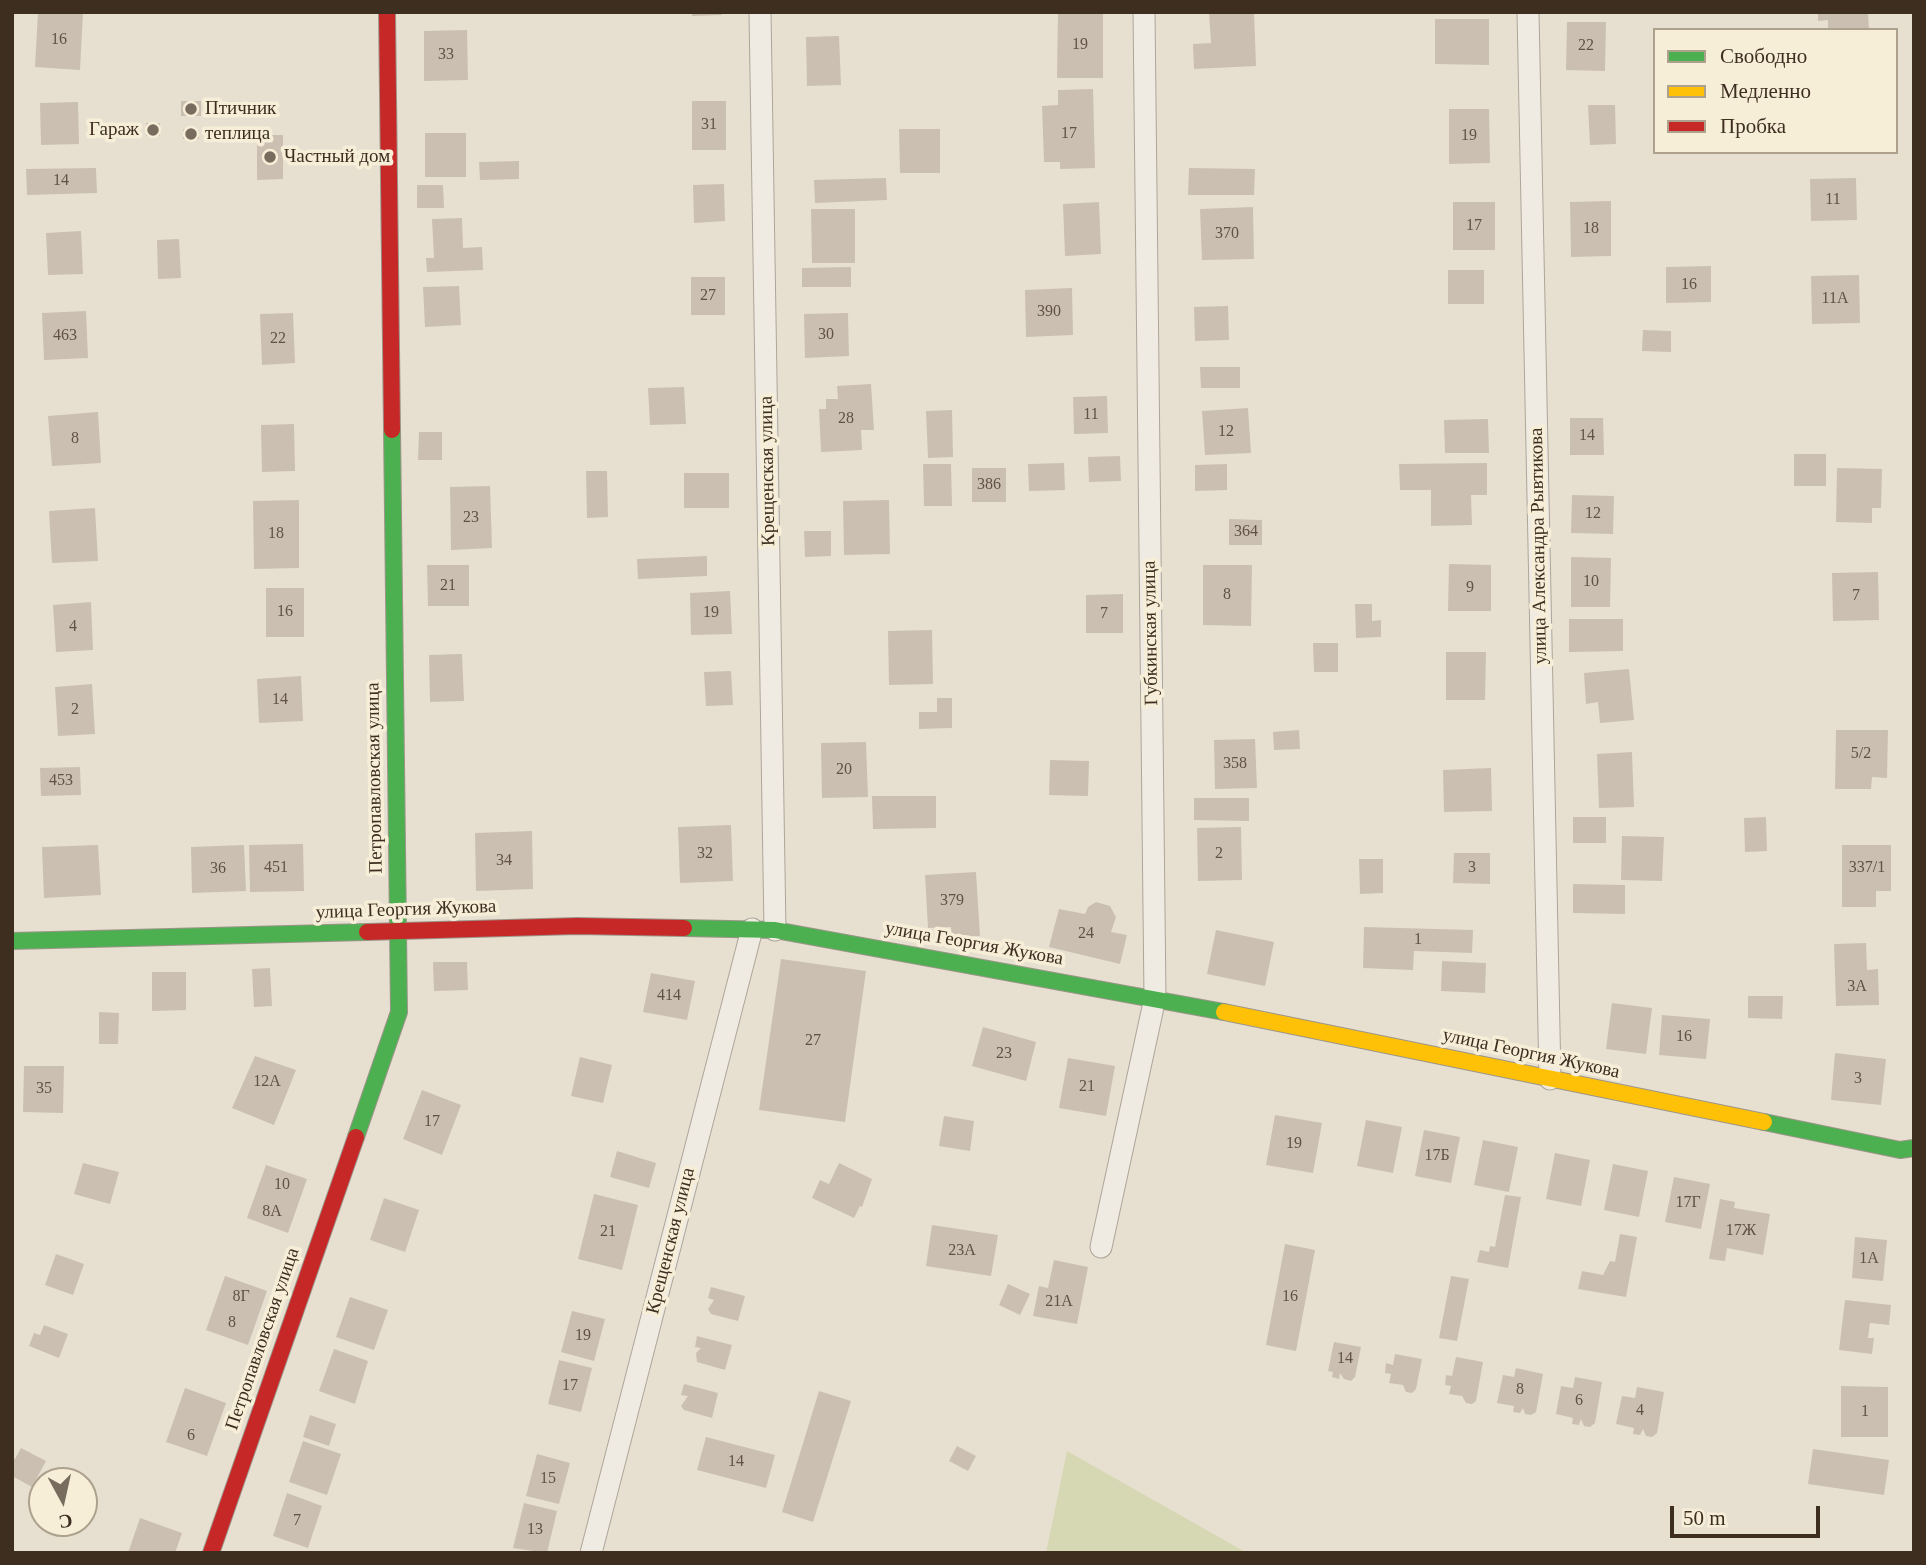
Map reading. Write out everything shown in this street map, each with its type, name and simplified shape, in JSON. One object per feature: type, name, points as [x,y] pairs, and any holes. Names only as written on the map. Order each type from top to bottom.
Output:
[{"type":"street","name":"Петропавловская улица","points":[[211,1553],[398,1012],[387,12]]},
{"type":"street","name":"Крещенская улица","points":[[760,12],[775,930]]},
{"type":"street","name":"Губкинская улица","points":[[1101,1247],[1155,998],[1144,12]]},
{"type":"street","name":"улица Александра Рывтикова","points":[[1528,12],[1550,1079]]},
{"type":"street","name":"улица Георгия Жукова","points":[[12,942],[578,926],[775,930],[1155,998],[1900,1150],[1914,1148]]},
{"type":"street","name":"Крещенская улица","points":[[591,1553],[752,929]]},
{"type":"green space","points":[[1067,1451],[1247,1553],[1046,1553]]},
{"type":"building","points":[[38,12],[83,13],[80,70],[35,67]]},
{"type":"building","points":[[692,12],[722,12],[722,15],[692,16]]},
{"type":"building","points":[[1058,12],[1103,12],[1103,78],[1057,78]]},
{"type":"building","points":[[1209,12],[1254,12],[1256,66],[1194,69],[1193,44],[1211,43]]},
{"type":"building","points":[[1818,12],[1868,12],[1869,28],[1828,28],[1828,20],[1818,21]]},
{"type":"building","points":[[1435,19],[1489,19],[1489,65],[1435,64]]},
{"type":"building","points":[[1567,22],[1606,22],[1605,71],[1566,70]]},
{"type":"building","points":[[467,30],[468,80],[424,81],[424,31]]},
{"type":"building","points":[[839,36],[841,85],[807,86],[806,37]]},
{"type":"building","points":[[1093,89],[1095,168],[1060,169],[1060,162],[1044,162],[1042,106],[1058,105],[1058,90]]},
{"type":"building","name":"Птичник","points":[[181,101],[201,101],[201,116],[181,116]]},
{"type":"building","points":[[226,101],[243,101],[243,116],[227,116]]},
{"type":"building","points":[[247,101],[261,101],[261,114],[247,114]]},
{"type":"building","points":[[692,101],[726,101],[726,150],[692,150]]},
{"type":"building","points":[[78,102],[79,144],[41,145],[40,103]]},
{"type":"building","points":[[1588,105],[1615,105],[1616,144],[1590,145]]},
{"type":"building","points":[[1449,109],[1489,109],[1490,163],[1449,164]]},
{"type":"building","name":"Гараж","points":[[146,123],[160,123],[160,136],[146,136]]},
{"type":"building","name":"теплица","points":[[183,129],[199,130],[199,139],[183,139]]},
{"type":"building","points":[[899,129],[940,129],[940,173],[900,173]]},
{"type":"building","points":[[425,133],[466,133],[466,177],[425,177]]},
{"type":"building","name":"Частный дом","points":[[257,135],[283,135],[283,179],[257,180]]},
{"type":"building","points":[[519,161],[519,179],[480,180],[479,162]]},
{"type":"building","points":[[96,168],[97,193],[27,195],[26,169]]},
{"type":"building","points":[[1189,168],[1255,169],[1254,195],[1188,195]]},
{"type":"building","points":[[886,178],[887,200],[815,203],[814,180]]},
{"type":"building","points":[[1856,178],[1857,220],[1811,221],[1810,179]]},
{"type":"building","points":[[724,184],[725,221],[694,223],[693,185]]},
{"type":"building","points":[[417,185],[443,185],[444,208],[417,208]]},
{"type":"building","points":[[1611,201],[1611,256],[1571,257],[1570,202]]},
{"type":"building","points":[[1099,202],[1101,254],[1065,256],[1063,204]]},
{"type":"building","points":[[1453,202],[1495,202],[1495,250],[1453,250]]},
{"type":"building","points":[[1253,207],[1254,259],[1202,260],[1200,209]]},
{"type":"building","points":[[811,209],[855,209],[855,263],[812,263]]},
{"type":"building","points":[[462,218],[463,248],[482,247],[483,270],[427,272],[426,258],[434,258],[432,219]]},
{"type":"building","points":[[81,231],[83,274],[48,275],[46,233]]},
{"type":"building","points":[[179,239],[181,278],[158,279],[157,240]]},
{"type":"building","points":[[1711,266],[1711,302],[1666,303],[1666,267]]},
{"type":"building","points":[[851,267],[851,287],[802,287],[802,268]]},
{"type":"building","points":[[1448,270],[1484,270],[1484,304],[1448,304]]},
{"type":"building","points":[[1859,275],[1860,323],[1812,324],[1811,276]]},
{"type":"building","points":[[691,277],[725,277],[725,315],[691,315]]},
{"type":"building","points":[[459,286],[461,325],[425,327],[423,287]]},
{"type":"building","points":[[1072,288],[1073,335],[1026,337],[1025,290]]},
{"type":"building","points":[[1228,306],[1229,340],[1195,341],[1194,307]]},
{"type":"building","points":[[86,311],[88,358],[44,360],[42,313]]},
{"type":"building","points":[[293,313],[295,363],[262,365],[260,314]]},
{"type":"building","points":[[848,313],[849,356],[805,358],[804,314]]},
{"type":"building","points":[[1643,330],[1671,331],[1671,352],[1642,351]]},
{"type":"building","points":[[1200,367],[1240,367],[1240,388],[1201,388]]},
{"type":"building","points":[[871,384],[874,430],[861,430],[862,450],[821,452],[819,409],[826,409],[826,399],[838,399],[837,386]]},
{"type":"building","points":[[684,387],[686,424],[650,425],[648,388]]},
{"type":"building","points":[[1107,396],[1108,433],[1074,434],[1073,397]]},
{"type":"building","points":[[1248,408],[1251,453],[1205,455],[1202,411]]},
{"type":"building","points":[[952,410],[953,457],[928,458],[926,411]]},
{"type":"building","points":[[98,412],[101,463],[52,466],[48,416]]},
{"type":"building","points":[[1570,418],[1603,418],[1604,455],[1570,455]]},
{"type":"building","points":[[1488,419],[1489,453],[1445,453],[1444,420]]},
{"type":"building","points":[[294,424],[295,471],[262,472],[261,425]]},
{"type":"building","points":[[419,432],[442,432],[442,460],[418,460]]},
{"type":"building","points":[[1794,454],[1826,454],[1826,486],[1794,486]]},
{"type":"building","points":[[1120,456],[1121,481],[1089,482],[1088,457]]},
{"type":"building","points":[[1064,463],[1065,490],[1029,491],[1028,464]]},
{"type":"building","points":[[1487,463],[1487,495],[1471,495],[1472,525],[1431,526],[1431,490],[1400,490],[1399,464]]},
{"type":"building","points":[[923,464],[951,464],[952,506],[924,506]]},
{"type":"building","points":[[1227,464],[1227,490],[1195,491],[1195,465]]},
{"type":"building","points":[[972,468],[1006,468],[1006,502],[972,502]]},
{"type":"building","points":[[1837,468],[1882,469],[1881,508],[1872,508],[1872,523],[1836,522]]},
{"type":"building","points":[[586,471],[607,471],[608,517],[587,518]]},
{"type":"building","points":[[684,473],[729,473],[729,508],[684,508]]},
{"type":"building","points":[[490,486],[492,548],[451,550],[450,487]]},
{"type":"building","points":[[1572,495],[1614,496],[1613,534],[1571,533]]},
{"type":"building","points":[[299,500],[299,568],[254,569],[253,501]]},
{"type":"building","points":[[889,500],[890,554],[844,555],[843,501]]},
{"type":"building","points":[[95,508],[98,561],[52,563],[49,511]]},
{"type":"building","points":[[1229,519],[1262,520],[1262,545],[1229,545]]},
{"type":"building","points":[[804,531],[831,531],[831,556],[805,557]]},
{"type":"building","points":[[707,556],[707,576],[638,579],[637,559]]},
{"type":"building","points":[[1571,557],[1611,558],[1610,607],[1571,607]]},
{"type":"building","points":[[1449,564],[1491,565],[1491,611],[1448,611]]},
{"type":"building","points":[[427,565],[469,565],[469,606],[428,606]]},
{"type":"building","points":[[1203,565],[1252,565],[1251,626],[1203,625]]},
{"type":"building","points":[[1878,572],[1879,620],[1833,621],[1832,573]]},
{"type":"building","points":[[266,588],[304,588],[304,637],[266,637]]},
{"type":"building","points":[[730,591],[732,634],[691,635],[690,593]]},
{"type":"building","points":[[1123,594],[1123,633],[1086,633],[1086,595]]},
{"type":"building","points":[[91,602],[93,650],[56,652],[53,605]]},
{"type":"building","points":[[1355,604],[1372,604],[1372,621],[1381,620],[1381,637],[1356,638]]},
{"type":"building","points":[[1569,619],[1623,619],[1623,651],[1569,652]]},
{"type":"building","points":[[932,630],[933,684],[889,685],[888,631]]},
{"type":"building","points":[[1313,643],[1338,643],[1338,672],[1314,672]]},
{"type":"building","points":[[1446,652],[1486,652],[1485,700],[1446,700]]},
{"type":"building","points":[[462,654],[464,701],[430,702],[429,655]]},
{"type":"building","points":[[1629,669],[1634,720],[1600,723],[1598,702],[1586,704],[1584,673]]},
{"type":"building","points":[[731,671],[733,705],[706,706],[704,672]]},
{"type":"building","points":[[301,676],[303,721],[259,723],[257,679]]},
{"type":"building","points":[[92,684],[95,734],[58,736],[55,687]]},
{"type":"building","points":[[937,698],[952,698],[952,728],[919,729],[919,712],[937,712]]},
{"type":"building","points":[[1299,730],[1300,749],[1274,750],[1273,732]]},
{"type":"building","points":[[1836,730],[1888,730],[1887,778],[1872,777],[1871,789],[1835,789]]},
{"type":"building","points":[[1255,739],[1257,788],[1215,789],[1214,740]]},
{"type":"building","points":[[866,742],[868,797],[822,798],[821,743]]},
{"type":"building","points":[[1632,752],[1634,807],[1599,808],[1597,754]]},
{"type":"building","points":[[1050,760],[1089,761],[1088,796],[1049,795]]},
{"type":"building","points":[[80,767],[81,795],[41,796],[40,768]]},
{"type":"building","points":[[1491,768],[1492,811],[1444,812],[1443,770]]},
{"type":"building","points":[[872,796],[936,796],[936,828],[873,829]]},
{"type":"building","points":[[1194,798],[1249,798],[1249,821],[1194,820]]},
{"type":"building","points":[[1573,817],[1606,817],[1606,843],[1573,843]]},
{"type":"building","points":[[1766,817],[1767,851],[1745,852],[1744,818]]},
{"type":"building","points":[[731,825],[733,881],[680,883],[678,827]]},
{"type":"building","points":[[1241,827],[1242,880],[1198,881],[1197,828]]},
{"type":"building","points":[[532,831],[533,889],[476,891],[475,833]]},
{"type":"building","points":[[1622,836],[1664,837],[1662,881],[1621,880]]},
{"type":"building","points":[[303,844],[304,891],[250,892],[249,845]]},
{"type":"building","points":[[98,845],[101,895],[44,898],[42,847]]},
{"type":"building","points":[[244,845],[246,891],[192,893],[191,847]]},
{"type":"building","points":[[1842,845],[1891,845],[1891,891],[1876,891],[1876,907],[1842,907]]},
{"type":"building","points":[[1454,853],[1490,853],[1490,884],[1453,883]]},
{"type":"building","points":[[1359,859],[1383,859],[1383,893],[1360,894]]},
{"type":"building","points":[[976,872],[980,936],[952,937],[951,927],[928,928],[925,875]]},
{"type":"building","points":[[1573,884],[1625,885],[1625,914],[1573,913]]},
{"type":"building","points":[[1096,902],[1110,906],[1116,917],[1111,932],[1127,935],[1120,964],[1049,947],[1059,909],[1085,914],[1088,907]]},
{"type":"building","points":[[1364,927],[1473,930],[1472,953],[1414,951],[1413,970],[1363,968]]},
{"type":"building","points":[[1216,930],[1274,942],[1265,986],[1207,974]]},
{"type":"building","points":[[1866,943],[1867,970],[1878,969],[1879,1005],[1836,1006],[1834,944]]},
{"type":"building","points":[[781,959],[866,971],[845,1122],[759,1110]]},
{"type":"building","points":[[1442,961],[1486,963],[1485,993],[1441,991]]},
{"type":"building","points":[[433,962],[467,962],[468,990],[434,991]]},
{"type":"building","points":[[270,968],[272,1006],[254,1007],[252,969]]},
{"type":"building","points":[[152,972],[186,972],[186,1010],[152,1011]]},
{"type":"building","points":[[651,973],[695,981],[687,1020],[643,1012]]},
{"type":"building","points":[[1748,996],[1783,996],[1782,1019],[1748,1018]]},
{"type":"building","points":[[1612,1003],[1652,1008],[1646,1054],[1606,1049]]},
{"type":"building","points":[[99,1012],[119,1013],[118,1044],[99,1044]]},
{"type":"building","points":[[1662,1015],[1710,1019],[1706,1059],[1659,1055]]},
{"type":"building","points":[[983,1027],[1036,1042],[1026,1081],[972,1066]]},
{"type":"building","points":[[1835,1053],[1886,1059],[1881,1105],[1831,1100]]},
{"type":"building","points":[[255,1056],[296,1070],[274,1125],[232,1108]]},
{"type":"building","points":[[580,1057],[612,1065],[603,1103],[571,1096]]},
{"type":"building","points":[[1068,1058],[1115,1066],[1106,1116],[1059,1108]]},
{"type":"building","points":[[24,1066],[64,1066],[63,1113],[23,1112]]},
{"type":"building","points":[[422,1090],[461,1105],[442,1155],[403,1139]]},
{"type":"building","points":[[1275,1115],[1322,1123],[1313,1173],[1266,1165]]},
{"type":"building","points":[[944,1116],[974,1121],[970,1151],[939,1146]]},
{"type":"building","points":[[1366,1120],[1402,1127],[1393,1173],[1357,1166]]},
{"type":"building","points":[[1424,1130],[1460,1137],[1451,1183],[1415,1176]]},
{"type":"building","points":[[1483,1140],[1518,1147],[1509,1192],[1474,1185]]},
{"type":"building","points":[[617,1151],[656,1163],[649,1188],[610,1177]]},
{"type":"building","points":[[1555,1153],[1590,1160],[1581,1206],[1546,1199]]},
{"type":"building","points":[[83,1163],[119,1172],[110,1204],[74,1194]]},
{"type":"building","points":[[839,1163],[872,1179],[862,1207],[860,1206],[854,1218],[812,1198],[820,1180],[829,1184]]},
{"type":"building","points":[[1613,1164],[1648,1171],[1639,1217],[1604,1210]]},
{"type":"building","points":[[266,1165],[307,1179],[288,1233],[247,1218]]},
{"type":"building","points":[[1674,1177],[1710,1184],[1701,1229],[1665,1222]]},
{"type":"building","points":[[594,1194],[638,1205],[622,1270],[578,1259]]},
{"type":"building","points":[[1505,1195],[1521,1197],[1508,1268],[1477,1262],[1480,1250],[1489,1252],[1490,1246],[1495,1247]]},
{"type":"building","points":[[384,1198],[419,1210],[405,1252],[370,1240]]},
{"type":"building","points":[[1720,1199],[1735,1202],[1734,1208],[1770,1214],[1763,1255],[1727,1248],[1725,1261],[1709,1259]]},
{"type":"building","points":[[932,1225],[998,1235],[991,1276],[926,1266]]},
{"type":"building","points":[[1620,1234],[1637,1237],[1626,1297],[1578,1289],[1582,1271],[1603,1275],[1610,1261],[1615,1262]]},
{"type":"building","points":[[1855,1237],[1887,1240],[1883,1281],[1852,1278]]},
{"type":"building","points":[[1285,1244],[1315,1250],[1296,1351],[1266,1345]]},
{"type":"building","points":[[56,1254],[84,1264],[73,1295],[45,1285]]},
{"type":"building","points":[[1054,1260],[1088,1267],[1077,1324],[1033,1316],[1039,1286],[1048,1288]]},
{"type":"building","points":[[225,1276],[267,1291],[248,1345],[206,1330]]},
{"type":"building","points":[[1451,1276],[1469,1279],[1457,1341],[1439,1338]]},
{"type":"building","points":[[1008,1284],[1030,1294],[1020,1315],[999,1305]]},
{"type":"building","points":[[711,1287],[745,1296],[738,1321],[711,1314],[708,1309],[714,1300],[708,1298]]},
{"type":"building","points":[[350,1297],[388,1310],[374,1350],[336,1337]]},
{"type":"building","points":[[1845,1300],[1891,1305],[1889,1325],[1870,1323],[1868,1338],[1874,1338],[1872,1354],[1839,1350]]},
{"type":"building","points":[[572,1311],[605,1319],[594,1361],[561,1352]]},
{"type":"building","points":[[44,1325],[68,1334],[59,1358],[29,1346],[34,1333],[40,1335]]},
{"type":"building","points":[[697,1336],[732,1345],[725,1370],[697,1362],[696,1353],[701,1348],[695,1347]]},
{"type":"building","points":[[1334,1342],[1361,1347],[1355,1377],[1351,1381],[1344,1379],[1340,1373],[1339,1379],[1332,1377],[1333,1372],[1328,1371]]},
{"type":"building","points":[[334,1349],[368,1361],[355,1404],[319,1391]]},
{"type":"building","points":[[1395,1354],[1422,1359],[1416,1389],[1412,1393],[1406,1392],[1403,1385],[1389,1383],[1391,1374],[1385,1373],[1386,1363],[1393,1365]]},
{"type":"building","points":[[1456,1357],[1483,1362],[1476,1401],[1472,1404],[1466,1403],[1462,1396],[1449,1394],[1451,1386],[1445,1385],[1446,1375],[1452,1376]]},
{"type":"building","points":[[559,1360],[592,1368],[581,1412],[548,1404]]},
{"type":"building","points":[[1516,1368],[1543,1374],[1536,1412],[1531,1415],[1525,1414],[1523,1408],[1520,1413],[1513,1412],[1514,1406],[1497,1403],[1503,1375],[1514,1377]]},
{"type":"building","points":[[1575,1377],[1602,1382],[1595,1423],[1590,1427],[1584,1426],[1581,1419],[1579,1425],[1572,1424],[1573,1418],[1556,1414],[1561,1386],[1573,1388]]},
{"type":"building","points":[[684,1384],[718,1393],[712,1418],[684,1410],[681,1406],[688,1396],[681,1395]]},
{"type":"building","points":[[1841,1386],[1888,1387],[1888,1437],[1841,1437]]},
{"type":"building","points":[[1637,1387],[1664,1392],[1657,1433],[1652,1437],[1646,1436],[1643,1429],[1640,1435],[1633,1434],[1634,1428],[1616,1424],[1622,1396],[1635,1398]]},
{"type":"building","points":[[185,1388],[226,1403],[207,1456],[166,1442]]},
{"type":"building","points":[[819,1391],[851,1401],[813,1522],[782,1512]]},
{"type":"building","points":[[310,1415],[336,1424],[329,1446],[303,1437]]},
{"type":"building","points":[[706,1437],[775,1455],[766,1488],[697,1470]]},
{"type":"building","points":[[303,1441],[341,1454],[327,1495],[289,1482]]},
{"type":"building","points":[[957,1446],[976,1456],[968,1471],[949,1461]]},
{"type":"building","points":[[21,1448],[46,1461],[43,1467],[28,1467],[28,1485],[12,1476],[12,1458],[15,1459]]},
{"type":"building","points":[[1813,1449],[1889,1460],[1884,1495],[1808,1484]]},
{"type":"building","points":[[537,1454],[570,1463],[559,1504],[526,1496]]},
{"type":"building","points":[[287,1493],[322,1506],[308,1548],[273,1536]]},
{"type":"building","points":[[524,1503],[557,1511],[547,1553],[513,1548]]},
{"type":"building","points":[[140,1518],[182,1533],[175,1553],[128,1553]]},
{"type":"traffic: fast","points":[[356,1137],[399,1012],[392,430]]},
{"type":"traffic: fast","points":[[684,928],[775,930],[1224,1012]]},
{"type":"traffic: fast","points":[[12,941],[367,932]]},
{"type":"traffic: fast","points":[[1764,1122],[1900,1150],[1914,1148]]},
{"type":"traffic: slow","points":[[1224,1012],[1764,1122]]},
{"type":"traffic: jam","points":[[387,12],[392,430]]},
{"type":"traffic: jam","points":[[367,932],[577,926],[684,928]]},
{"type":"traffic: jam","points":[[211,1553],[356,1137]]},
{"type":"place","name":"Птичник","points":[[191,109]]},
{"type":"place","name":"Гараж","points":[[153,130]]},
{"type":"place","name":"теплица","points":[[191,134]]},
{"type":"place","name":"Частный дом","points":[[270,157]]}]
